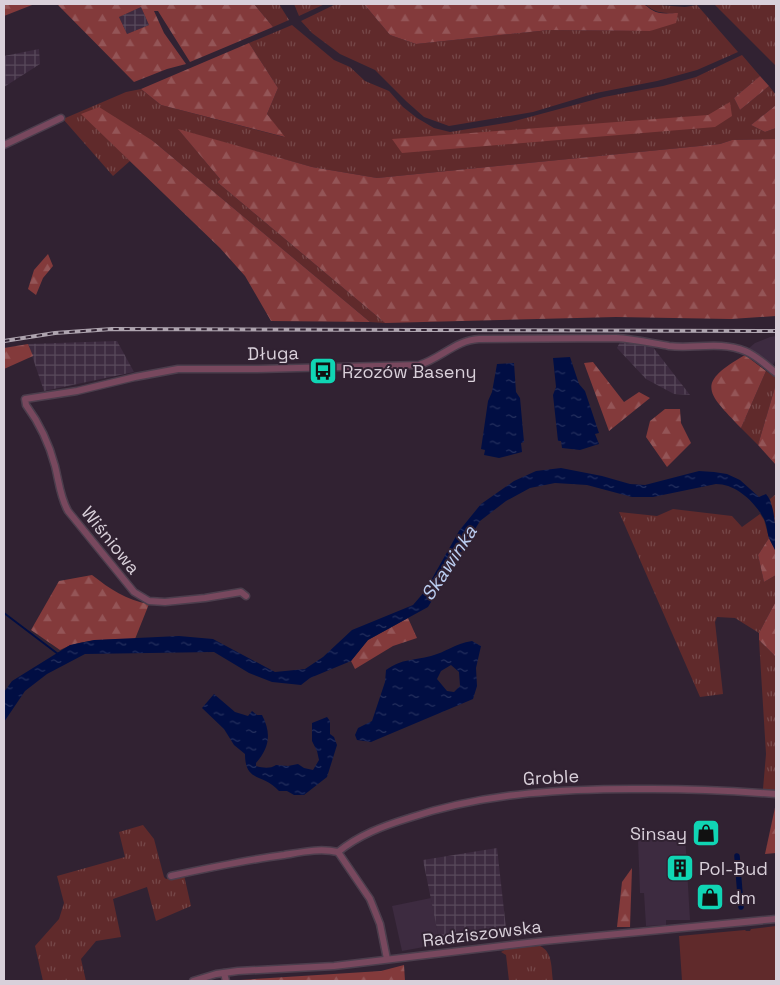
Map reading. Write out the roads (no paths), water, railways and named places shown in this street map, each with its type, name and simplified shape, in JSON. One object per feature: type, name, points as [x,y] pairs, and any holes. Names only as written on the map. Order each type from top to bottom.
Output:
[{"type":"street","points":[[4,145],[61,118]]},
{"type":"street","name":"Długa","points":[[25,400],[135,376],[178,369],[419,365],[432,361],[456,345],[474,339],[616,338],[669,346],[717,345],[747,352],[776,373]]},
{"type":"street","name":"Wiśniowa","points":[[25,400],[26,405],[44,433],[55,468],[60,494],[68,511],[134,592],[142,598],[153,602],[205,598],[241,592],[246,596]]},
{"type":"street","name":"Groble","points":[[338,852],[346,845],[376,828],[431,810],[516,794],[619,788],[724,790],[776,794]]},
{"type":"street","points":[[171,876],[259,858],[314,850],[338,852],[370,899],[380,924],[387,959]]},
{"type":"street","name":"Radziszowska","points":[[193,981],[224,972],[320,968],[553,940],[776,919]]},
{"type":"street","points":[[224,972],[226,981]]},
{"type":"water","points":[[570,357],[579,384],[585,391],[599,433],[595,434],[599,444],[580,450],[562,448],[561,441],[558,441],[553,395],[556,387],[553,358]]},
{"type":"water","points":[[514,363],[516,392],[520,398],[524,442],[521,443],[522,452],[499,458],[484,455],[485,450],[481,449],[488,401],[492,392],[497,364]]},
{"type":"water","name":"Skawinka","points":[[561,468],[630,484],[645,485],[699,471],[727,474],[740,480],[759,497],[766,494],[772,506],[775,522],[776,552],[769,538],[764,519],[756,506],[731,487],[716,484],[653,497],[632,497],[587,485],[555,483],[530,488],[506,501],[480,521],[428,607],[368,640],[351,661],[310,678],[301,685],[272,682],[249,673],[214,652],[85,654],[47,674],[25,691],[4,722],[4,692],[12,681],[70,645],[94,640],[179,636],[213,639],[275,672],[305,669],[323,657],[352,630],[413,605],[425,591],[459,531],[481,504],[514,481],[536,471]]},
{"type":"water","points":[[472,641],[481,646],[476,668],[477,686],[473,699],[371,742],[357,740],[355,735],[358,728],[372,721],[385,682],[386,670],[403,662],[431,656]],"holes":[[[451,665],[459,672],[460,686],[454,692],[447,691],[437,679],[441,671]]]},
{"type":"water","points":[[214,694],[235,712],[248,716],[252,711],[257,715],[262,715],[267,728],[268,740],[256,766],[269,768],[276,765],[288,766],[298,764],[313,770],[319,760],[312,741],[312,723],[327,717],[330,721],[330,734],[334,737],[337,745],[327,777],[304,795],[294,795],[287,791],[279,791],[273,785],[256,777],[248,769],[245,754],[234,745],[224,729],[202,708]]},
{"type":"waterway","points":[[4,613],[58,654]]},
{"type":"waterway","points":[[737,856],[741,907]]},
{"type":"railway","points":[[4,341],[55,333],[112,329],[776,331]]},
{"type":"place","name":"Rzozów Baseny","points":[[323,371]]},
{"type":"place","name":"Sinsay","points":[[706,833]]},
{"type":"place","name":"Pol-Bud","points":[[680,868]]},
{"type":"place","name":"dm","points":[[710,897]]}]
